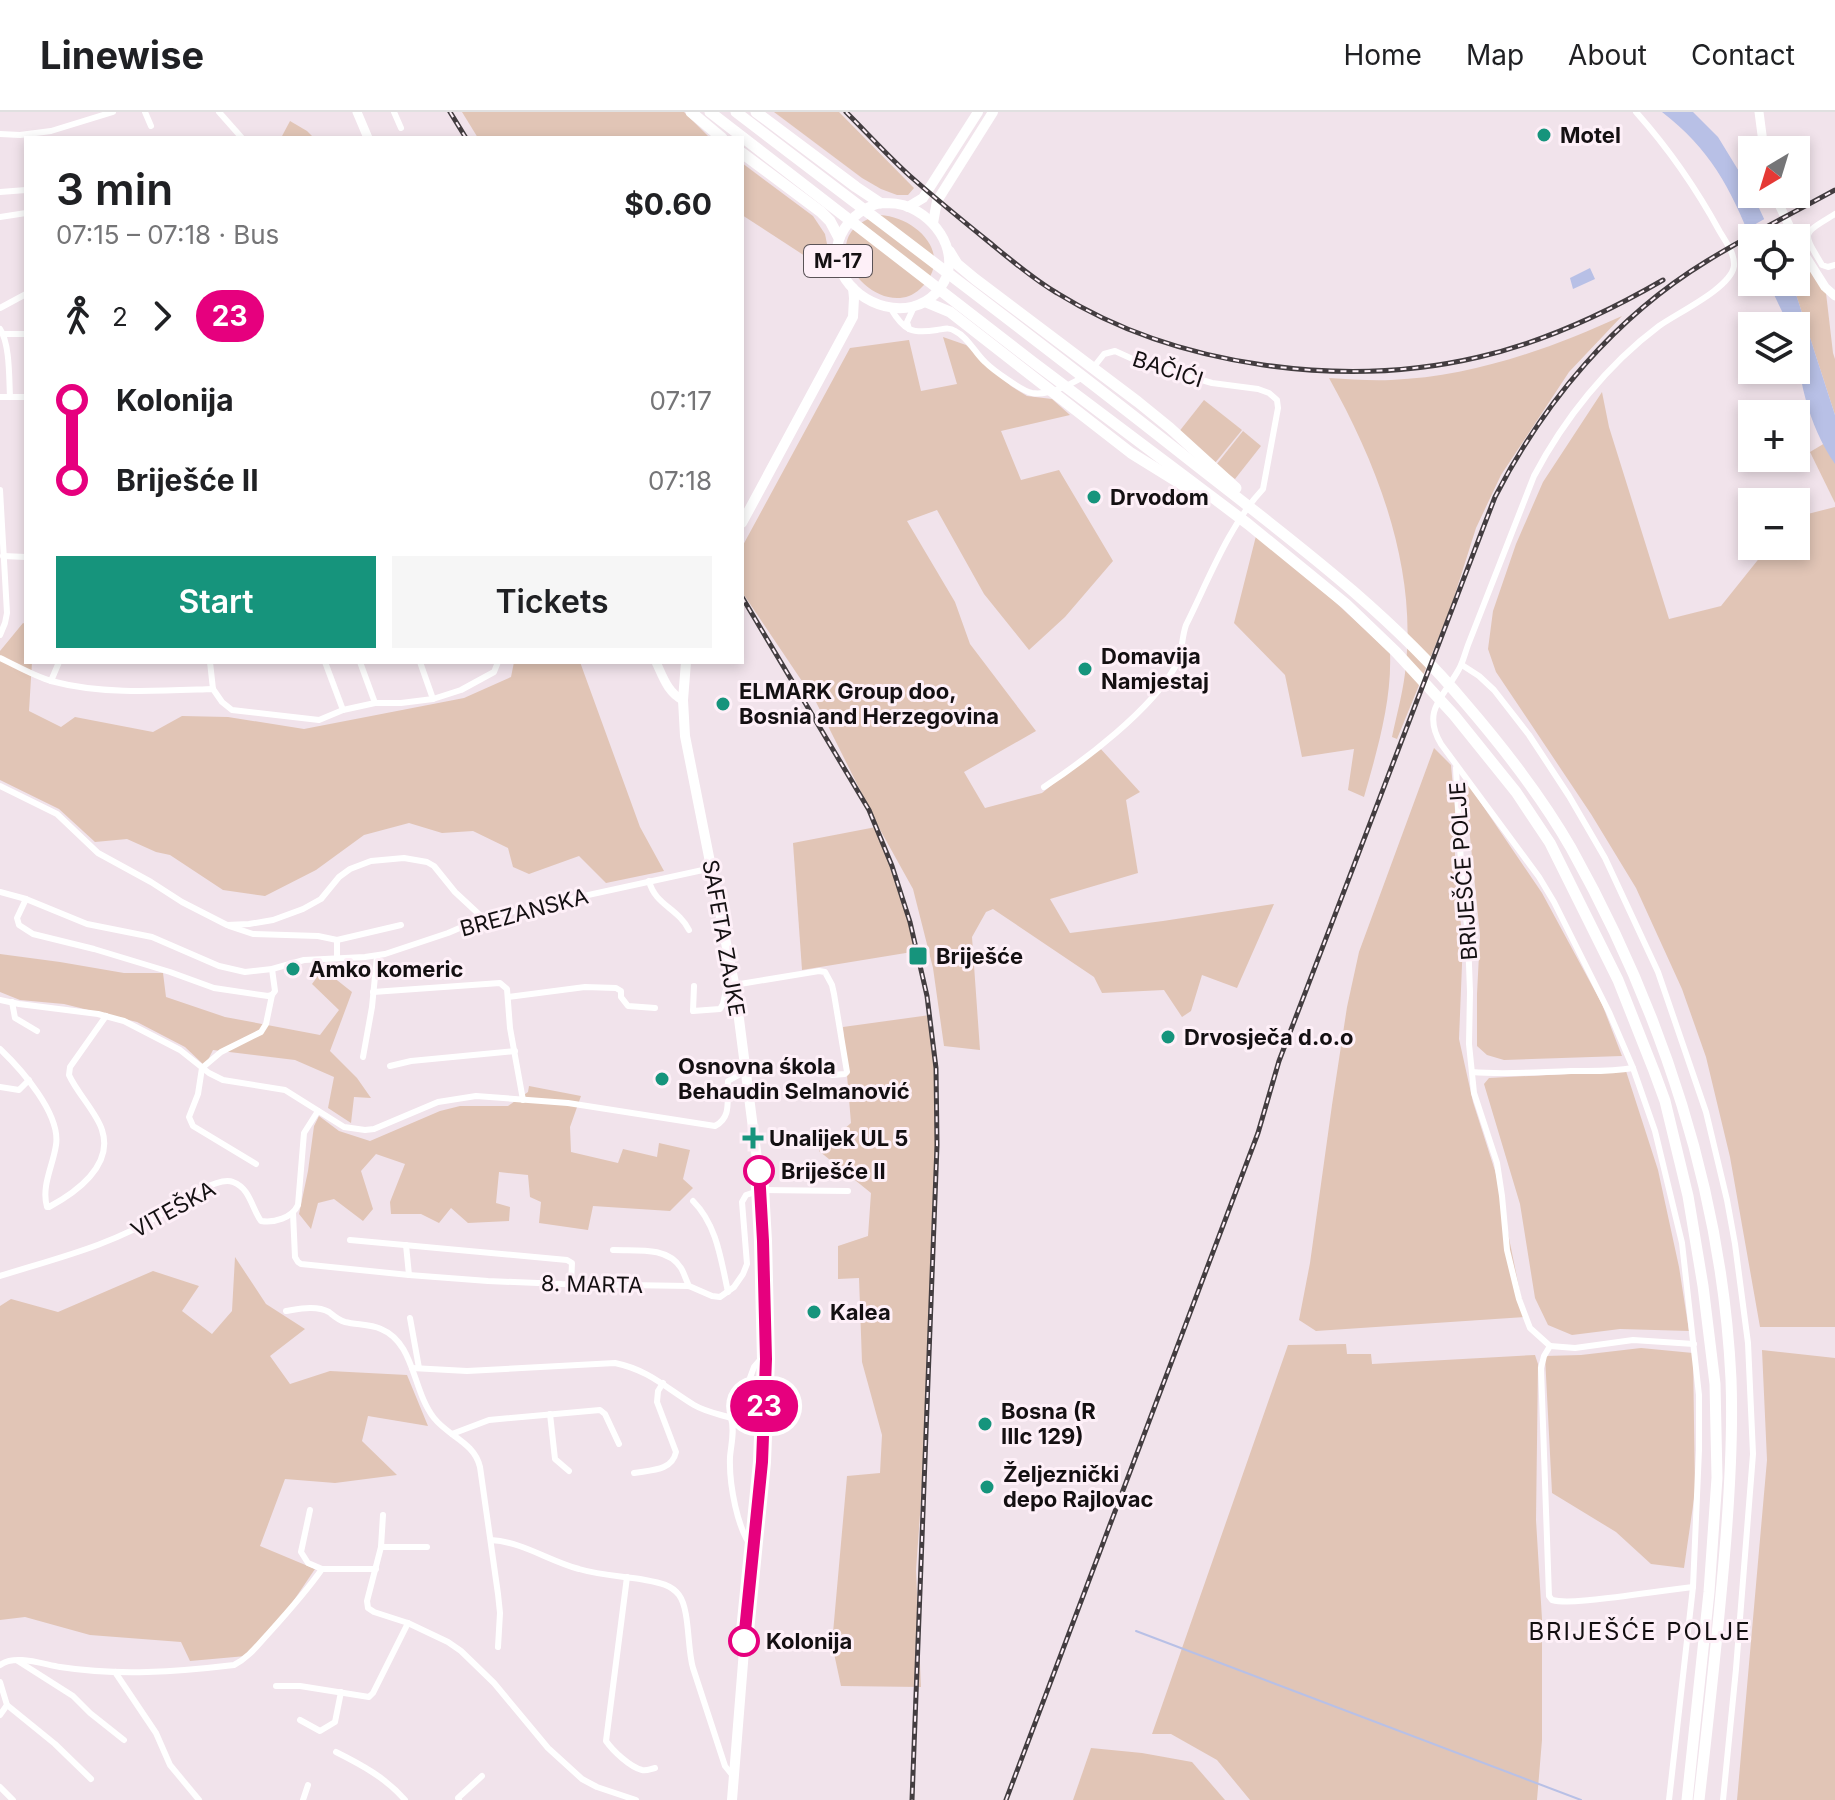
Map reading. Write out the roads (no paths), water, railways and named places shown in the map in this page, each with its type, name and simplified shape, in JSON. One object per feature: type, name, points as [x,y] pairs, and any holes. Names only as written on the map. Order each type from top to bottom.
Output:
[{"type":"highway","points":[[691,112],[720,136]]},
{"type":"highway","points":[[710,112],[741,136]]},
{"type":"highway","points":[[736,112],[1139,420],[1355,592],[1426,660],[1466,705],[1519,772],[1569,844],[1620,945],[1672,1076],[1711,1213],[1725,1309],[1731,1463],[1721,1601],[1699,1800]]},
{"type":"highway","points":[[756,112],[880,203]]},
{"type":"highway","points":[[744,138],[1287,555],[1361,618],[1454,715],[1516,792],[1550,843],[1618,980],[1665,1101],[1688,1196],[1703,1286],[1715,1384],[1717,1478],[1709,1592],[1687,1800]]},
{"type":"highway","points":[[744,154],[821,212],[839,238]]},
{"type":"highway","points":[[949,251],[957,264],[975,279],[1170,428],[1243,494],[1365,595],[1394,629]]},
{"type":"highway","points":[[920,304],[950,312],[1131,453],[1229,512]]},
{"type":"main road","points":[[357,112],[367,136]]},
{"type":"main road","points":[[908,207],[923,198],[978,112]]},
{"type":"main road","points":[[933,223],[937,201],[993,112]]},
{"type":"main road","points":[[1759,112],[1762,136]]},
{"type":"main road","points":[[880,203],[908,207],[933,223],[949,251],[947,275],[935,295],[920,304]]},
{"type":"main road","name":"M-17","points":[[880,203],[859,212],[839,238],[837,249],[842,275],[853,288],[878,305],[891,309],[920,304]]},
{"type":"main road","points":[[1810,263],[1825,287],[1835,296]]},
{"type":"main road","name":"M-17","points":[[744,519],[853,317],[853,288]]},
{"type":"main road","name":"M-17","points":[[853,317],[878,305]]},
{"type":"main road","points":[[657,664],[669,688],[683,700]]},
{"type":"main road","name":"SAFETA ZAJKE","points":[[686,664],[683,700],[688,751],[734,985],[761,1190],[766,1359],[762,1462],[732,1800]]},
{"type":"street","points":[[0,134],[51,131],[113,112]]},
{"type":"street","points":[[145,112],[151,126]]},
{"type":"street","points":[[219,112],[240,136]]},
{"type":"street","points":[[394,112],[401,128]]},
{"type":"street","points":[[1456,765],[1434,733],[1433,719],[1437,704],[1462,665],[1534,476],[1547,451],[1593,390],[1634,346],[1719,286],[1733,270],[1733,256],[1701,196],[1636,112]]},
{"type":"street","points":[[0,192],[24,190]]},
{"type":"street","points":[[0,217],[24,213]]},
{"type":"street","points":[[1835,214],[1809,230],[1807,236],[1822,265],[1835,265]]},
{"type":"street","points":[[0,308],[24,295]]},
{"type":"street","points":[[909,329],[907,322],[920,304]]},
{"type":"street","points":[[891,309],[902,325],[909,329]]},
{"type":"street","name":"BAČIĆI","points":[[909,329],[922,333],[948,328],[957,331],[985,363],[1033,393],[1061,390],[1087,375],[1104,354],[1115,351],[1137,361],[1212,383],[1258,389],[1277,400],[1263,489],[1231,534],[1186,625],[1175,667],[1143,707],[1103,744],[1044,787]]},
{"type":"street","points":[[10,397],[2,331],[24,334]]},
{"type":"street","points":[[0,397],[24,397]]},
{"type":"street","points":[[0,490],[3,588],[7,613],[0,635]]},
{"type":"street","points":[[3,556],[24,557]]},
{"type":"street","points":[[0,658],[51,681],[100,689],[213,689]]},
{"type":"street","points":[[51,681],[58,664]]},
{"type":"street","points":[[210,664],[213,689],[232,710],[319,720],[343,710],[375,703],[433,699],[489,676],[497,664]]},
{"type":"street","points":[[326,664],[343,710]]},
{"type":"street","points":[[361,664],[375,703]]},
{"type":"street","points":[[421,664],[433,699]]},
{"type":"street","points":[[1462,665],[1494,690],[1529,735],[1605,858],[1669,1001],[1706,1112],[1727,1200],[1748,1343],[1753,1454],[1723,1800]]},
{"type":"street","name":"BRIJEŠĆE POLJE","points":[[1456,765],[1522,852],[1554,902],[1609,1012],[1655,1131],[1682,1243],[1699,1395],[1699,1450],[1693,1587],[1669,1800]]},
{"type":"street","name":"BRIJEŠĆE POLJE","points":[[1456,765],[1468,937],[1469,1044],[1474,1093],[1497,1163],[1507,1250],[1519,1299],[1530,1328],[1550,1346]]},
{"type":"street","points":[[0,786],[57,814],[98,853],[227,925],[253,934],[318,936],[337,940],[401,925]]},
{"type":"street","points":[[227,925],[262,922],[303,909],[321,899],[350,869],[371,861],[404,858],[434,866],[455,892],[483,918]]},
{"type":"street","name":"BREZANSKA","points":[[0,892],[26,899],[87,924],[152,937],[219,966],[245,972],[272,969],[304,960],[377,956],[483,918],[712,868]]},
{"type":"street","points":[[649,881],[655,896],[678,914],[689,930]]},
{"type":"street","points":[[26,899],[17,918],[19,925],[33,934],[94,949],[214,988],[272,995]]},
{"type":"street","points":[[337,940],[337,958]]},
{"type":"street","points":[[363,1057],[377,956]]},
{"type":"street","points":[[694,986],[693,1011],[720,1009],[731,968]]},
{"type":"street","points":[[256,1164],[193,1126],[189,1120],[198,1094],[202,1068],[221,1052],[261,1032],[266,1024],[275,991],[272,969]]},
{"type":"street","points":[[734,985],[825,972],[834,994],[847,1072],[832,1075]]},
{"type":"street","points":[[373,992],[500,983],[507,989],[523,1100]]},
{"type":"street","points":[[508,997],[585,987],[616,988],[621,991],[621,997],[628,1006],[655,1008]]},
{"type":"street","points":[[0,1000],[106,1016],[136,1027],[180,1050],[223,1080],[285,1090],[344,1127],[365,1130],[389,1124],[438,1102],[476,1096],[568,1103],[715,1126],[723,1121],[728,1111],[728,1081],[746,1071]]},
{"type":"street","points":[[12,1002],[15,1018],[37,1031]]},
{"type":"street","points":[[0,1049],[29,1080],[56,1129],[45,1203],[51,1207],[90,1178],[100,1160],[104,1133],[69,1075],[70,1067],[106,1016]]},
{"type":"street","points":[[390,1066],[411,1061],[515,1051]]},
{"type":"street","points":[[1472,1072],[1607,1072],[1633,1068]]},
{"type":"street","points":[[0,1087],[19,1090],[29,1080]]},
{"type":"street","points":[[293,1213],[298,1205],[304,1133],[318,1111]]},
{"type":"street","name":"VITEŠKA","points":[[1,1274],[82,1252],[128,1234],[192,1194],[219,1182],[236,1183],[251,1200],[261,1221],[293,1213]]},
{"type":"street","points":[[728,1292],[747,1264],[743,1200],[748,1194],[761,1190],[848,1191]]},
{"type":"street","points":[[693,1201],[713,1232],[728,1292]]},
{"type":"street","name":"8. MARTA","points":[[293,1213],[295,1257],[298,1262],[409,1275],[571,1284],[689,1286],[720,1297],[728,1292]]},
{"type":"street","points":[[350,1240],[567,1260],[572,1263],[571,1284]]},
{"type":"street","points":[[406,1245],[409,1275]]},
{"type":"street","points":[[613,1250],[661,1252],[681,1267],[689,1286]]},
{"type":"street","points":[[286,1311],[318,1308],[344,1322],[382,1329],[396,1338],[416,1368]]},
{"type":"street","points":[[410,1318],[415,1383],[438,1423],[475,1452],[478,1458],[500,1613],[498,1647]]},
{"type":"street","points":[[1693,1587],[1635,1596],[1558,1602],[1549,1596],[1541,1368],[1550,1346],[1575,1348],[1633,1340],[1694,1344]]},
{"type":"street","points":[[754,1550],[742,1533],[736,1508],[730,1462],[731,1418],[754,1367],[760,1360],[766,1359]]},
{"type":"street","points":[[416,1368],[467,1371],[615,1363],[644,1371],[700,1409],[731,1418]]},
{"type":"street","points":[[634,1473],[670,1464],[676,1456],[657,1402],[663,1383]]},
{"type":"street","points":[[452,1434],[489,1420],[600,1410],[605,1414],[619,1444]]},
{"type":"street","points":[[550,1414],[555,1459],[569,1471]]},
{"type":"street","points":[[310,1510],[300,1548],[308,1563],[322,1569],[376,1569]]},
{"type":"street","points":[[383,1515],[381,1547],[367,1601],[368,1608],[448,1642],[475,1663],[548,1748],[582,1779],[636,1800]]},
{"type":"street","points":[[491,1540],[528,1548],[578,1569],[664,1584],[677,1592],[685,1607],[693,1668],[725,1766],[733,1776]]},
{"type":"street","points":[[381,1547],[427,1547]]},
{"type":"street","points":[[0,1665],[15,1659],[88,1671],[141,1673],[234,1665],[271,1631],[322,1569]]},
{"type":"street","points":[[627,1577],[606,1741],[639,1769],[655,1768]]},
{"type":"street","points":[[276,1686],[300,1686],[366,1697],[371,1695],[408,1623]]},
{"type":"street","points":[[15,1659],[73,1696],[124,1740]]},
{"type":"street","points":[[115,1672],[156,1733],[170,1765],[199,1800]]},
{"type":"street","points":[[0,1682],[7,1705],[55,1744],[91,1779]]},
{"type":"street","points":[[300,1720],[320,1731],[335,1722],[341,1692]]},
{"type":"street","points":[[1,1715],[7,1705]]},
{"type":"street","points":[[336,1752],[366,1766],[405,1800]]},
{"type":"street","points":[[459,1800],[482,1776]]},
{"type":"street","points":[[303,1800],[308,1785]]},
{"type":"street","points":[[0,1787],[13,1800]]},
{"type":"water","points":[[1662,112],[1693,112],[1718,137],[1738,170],[1738,208],[1759,208],[1766,224],[1744,224],[1717,170],[1679,126]]},
{"type":"water","points":[[1590,268],[1595,279],[1573,289],[1570,278]]},
{"type":"water","points":[[1775,296],[1797,296],[1802,312],[1782,312]]},
{"type":"water","points":[[1810,338],[1835,415],[1835,464],[1811,416],[1810,400],[1805,398],[1802,384],[1810,384]]},
{"type":"waterway","points":[[1136,1631],[1581,1800]]},
{"type":"railway","points":[[450,112],[465,136]]},
{"type":"railway","points":[[846,112],[920,185],[1048,288],[1104,318],[1154,339],[1207,354],[1262,365],[1318,370],[1373,371],[1427,366],[1479,357],[1551,335],[1663,280]]},
{"type":"railway","points":[[1006,1800],[1258,1133],[1279,1061],[1495,497],[1514,462],[1559,395],[1612,335],[1673,283],[1755,233],[1835,190]]},
{"type":"railway","points":[[744,600],[869,810],[910,922],[927,996],[936,1068],[937,1145],[912,1800]]},
{"type":"place","name":"Motel","points":[[1544,135]]},
{"type":"place","name":"Drvodom","points":[[1094,497]]},
{"type":"place","name":"Domavija Namjestaj","points":[[1085,669]]},
{"type":"place","name":"ELMARK Group doo, Bosnia and Herzegovina","points":[[723,704]]},
{"type":"place","name":"Briješće","points":[[918,956]]},
{"type":"place","name":"Amko komeric","points":[[293,969]]},
{"type":"place","name":"Drvosječa d.o.o","points":[[1168,1037]]},
{"type":"place","name":"Osnovna śkola Behaudin Selmanović","points":[[662,1079]]},
{"type":"place","name":"Unalijek UL 5","points":[[753,1138]]},
{"type":"place","name":"Briješće II","points":[[759,1171]]},
{"type":"place","name":"Kalea","points":[[814,1312]]},
{"type":"place","name":"Bosna (R IIIc 129)","points":[[985,1424]]},
{"type":"place","name":"Željeznički depo Rajlovac","points":[[987,1487]]},
{"type":"place","name":"Kolonija","points":[[744,1641]]},
{"type":"district","name":"BRIJEŠĆE POLJE","points":[[1640,1632]]}]
